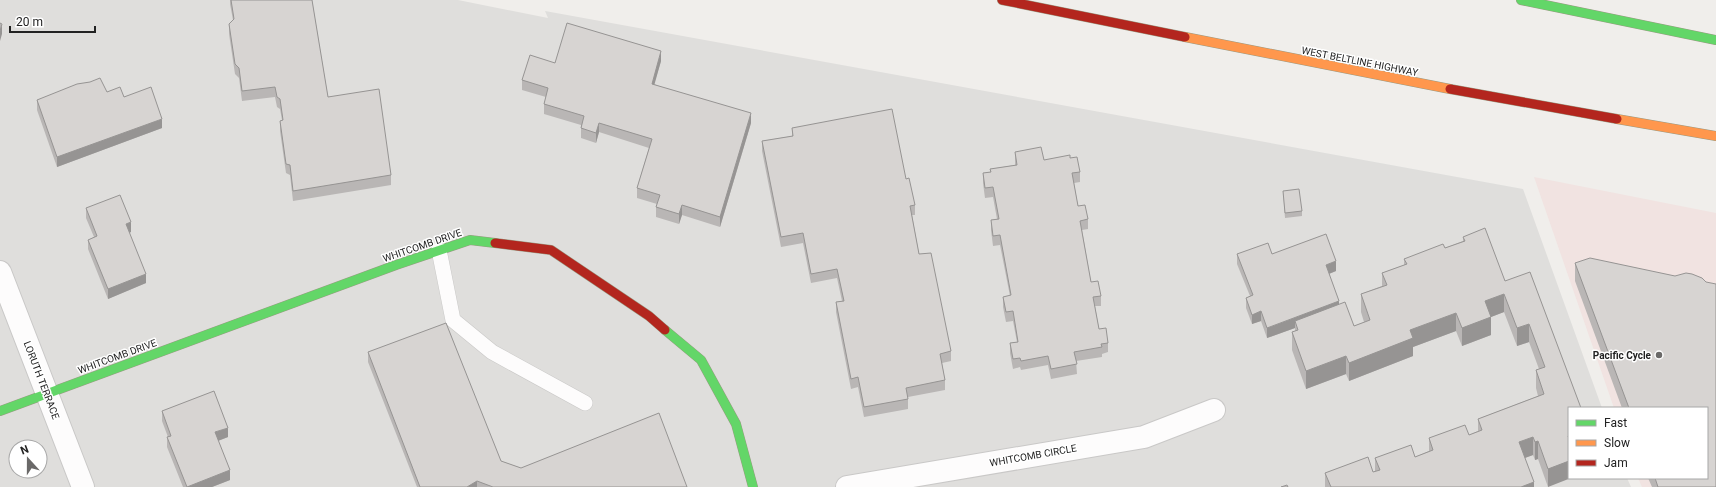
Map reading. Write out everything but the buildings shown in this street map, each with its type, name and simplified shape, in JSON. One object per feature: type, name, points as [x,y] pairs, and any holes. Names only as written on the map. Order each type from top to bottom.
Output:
[{"type":"main road","name":"WEST BELTLINE HIGHWAY","points":[[1002,0],[1426,85],[1716,136]]},
{"type":"main road","points":[[1521,0],[1716,40]]},
{"type":"main road","name":"WHITCOMB DRIVE","points":[[0,411],[439,250],[470,240],[551,250],[649,316],[701,360],[736,424],[753,487]]},
{"type":"street","name":"LORUTH TERRACE","points":[[0,272],[83,487]]},
{"type":"street","name":"WHITCOMB CIRCLE","points":[[847,487],[1144,436],[1214,410]]},
{"type":"lane","points":[[439,250],[453,320],[492,352],[585,403]]},
{"type":"shaded area","points":[[0,0],[458,0],[548,18],[545,11],[1523,189],[1602,407],[1568,407],[1568,479],[1627,479],[1631,487],[0,487]]},
{"type":"shaded area","points":[[1534,177],[1716,213],[1716,487],[1642,487],[1638,479],[1708,479],[1708,407],[1614,407]]},
{"type":"traffic: fast","points":[[1521,0],[1716,40]]},
{"type":"traffic: fast","points":[[0,411],[396,265],[470,240],[495,243]]},
{"type":"traffic: fast","points":[[665,330],[701,360],[736,424],[753,487]]},
{"type":"traffic: slow","points":[[1185,37],[1450,89]]},
{"type":"traffic: slow","points":[[1617,119],[1716,136]]},
{"type":"traffic: jam","points":[[1002,0],[1185,37]]},
{"type":"traffic: jam","points":[[1450,89],[1617,119]]},
{"type":"traffic: jam","points":[[495,243],[551,250],[649,316],[665,330]]},
{"type":"place","name":"Pacific Cycle","points":[[1659,355]]}]
